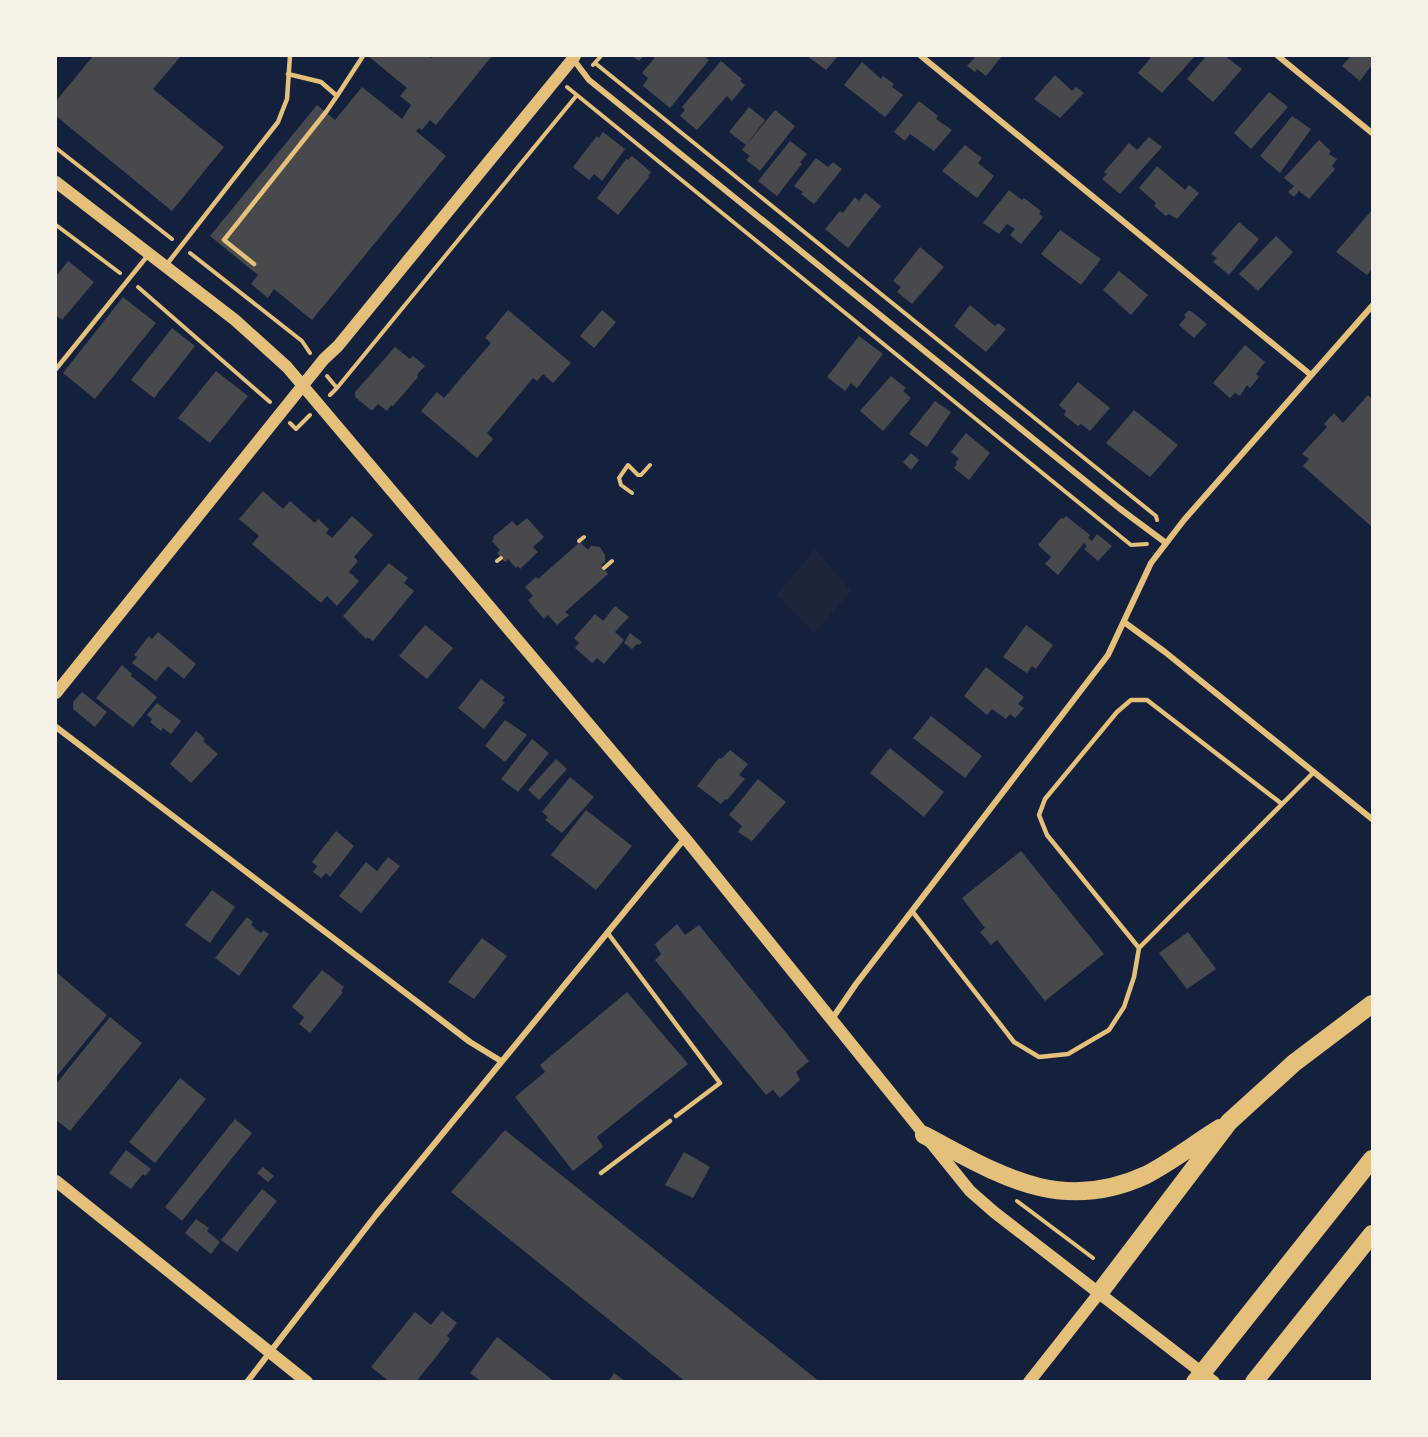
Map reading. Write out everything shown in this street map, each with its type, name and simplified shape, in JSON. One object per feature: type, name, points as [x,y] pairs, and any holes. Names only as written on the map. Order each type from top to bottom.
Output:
[{"type":"highway","points":[[924,1135],[1002,1176],[1021,1183],[1054,1190],[1085,1191],[1113,1186],[1146,1175],[1229,1122],[1294,1063],[1372,1004]]},
{"type":"highway","points":[[1100,1292],[1229,1122]]},
{"type":"highway","points":[[1195,1382],[1372,1159]]},
{"type":"highway","points":[[1254,1382],[1372,1234]]},
{"type":"main road","points":[[56,693],[302,387],[574,57]]},
{"type":"main road","points":[[56,183],[235,320],[287,367],[685,838],[924,1135],[978,1198],[1214,1382]]},
{"type":"main road","points":[[56,1181],[307,1382]]},
{"type":"main road","points":[[1029,1382],[1100,1292]]},
{"type":"street","points":[[921,56],[1311,375]]},
{"type":"street","points":[[1278,56],[1372,133]]},
{"type":"street","points":[[574,57],[589,80],[1119,508],[1166,543]]},
{"type":"street","points":[[831,1019],[1108,655],[1151,563],[1166,543],[1372,306]]},
{"type":"street","points":[[1124,622],[1165,652],[1372,819]]},
{"type":"street","points":[[56,727],[470,1042],[501,1061]]},
{"type":"street","points":[[247,1382],[376,1215],[685,838]]},
{"type":"lane","points":[[165,267],[278,122],[286,99],[290,56]]},
{"type":"lane","points":[[254,264],[224,240],[326,112],[363,56]]},
{"type":"lane","points":[[288,74],[321,82],[337,96]]},
{"type":"lane","points":[[56,369],[149,254]]},
{"type":"lane","points":[[1138,948],[1047,835],[1039,815],[1045,799],[1117,712],[1131,700],[1147,700],[1282,804]]},
{"type":"lane","points":[[912,911],[1014,1042],[1039,1057],[1068,1054],[1109,1030],[1124,1007],[1134,977],[1138,948],[1314,772]]},
{"type":"lane","points":[[607,932],[720,1083],[676,1116]]},
{"type":"lane","points":[[601,1173],[670,1121]]},
{"type":"path","points":[[556,78],[1131,545],[1166,543],[1156,516],[595,63]]},
{"type":"path","points":[[337,388],[577,95]]},
{"type":"path","points":[[632,493],[621,485],[618,478],[628,465],[638,475],[641,475],[650,465]]},
{"type":"path","points":[[579,541],[584,537]]},
{"type":"path","points":[[497,561],[501,558]]},
{"type":"path","points":[[604,568],[612,561]]},
{"type":"path","points":[[1010,1196],[1093,1258]]},
{"type":"shaded area","points":[[815,549],[851,591],[814,633],[777,595]]},
{"type":"building","points":[[93,56],[181,56],[153,89],[224,147],[172,211],[56,116],[56,101]]},
{"type":"building","points":[[368,56],[428,56],[431,58],[433,56],[492,56],[436,125],[430,120],[422,130],[419,128],[416,131],[446,156],[312,320],[274,289],[268,298],[251,284],[258,275],[210,236],[317,105],[335,120],[362,87],[402,119],[411,105],[400,96],[407,88]]},
{"type":"building","points":[[632,56],[644,56],[639,61]]},
{"type":"building","points":[[656,56],[704,56],[709,60],[670,108],[643,86],[648,78],[642,73]]},
{"type":"building","points":[[807,56],[838,56],[826,70]]},
{"type":"building","points":[[976,56],[1002,56],[986,76],[977,69],[975,72],[967,66]]},
{"type":"building","points":[[1152,56],[1195,56],[1162,93],[1138,73]]},
{"type":"building","points":[[1206,56],[1225,56],[1242,69],[1213,102],[1187,79]]},
{"type":"building","points":[[1351,56],[1372,56],[1372,65],[1360,81],[1342,66]]},
{"type":"building","points":[[721,61],[742,79],[740,81],[745,85],[732,101],[727,96],[697,130],[680,116],[685,110],[682,107]]},
{"type":"building","points":[[862,62],[881,79],[883,76],[894,84],[892,87],[903,95],[885,117],[844,85]]},
{"type":"building","points":[[1055,75],[1072,91],[1076,87],[1084,93],[1060,118],[1034,99]]},
{"type":"building","points":[[1269,92],[1288,107],[1251,149],[1234,133]]},
{"type":"building","points":[[919,101],[938,116],[936,119],[952,130],[934,151],[910,134],[905,141],[894,132]]},
{"type":"building","points":[[749,107],[765,120],[746,145],[729,132]]},
{"type":"building","points":[[775,110],[795,126],[760,171],[746,160],[750,156],[742,150]]},
{"type":"building","points":[[1292,116],[1311,129],[1280,173],[1260,156]]},
{"type":"building","points":[[603,132],[625,149],[602,181],[594,174],[589,180],[573,167],[597,136],[599,138]]},
{"type":"building","points":[[1149,137],[1162,147],[1120,194],[1102,179],[1107,174],[1104,172],[1129,143],[1137,150]]},
{"type":"building","points":[[1319,140],[1331,151],[1329,154],[1337,159],[1332,166],[1335,169],[1309,199],[1299,191],[1294,197],[1288,192],[1294,186],[1284,178]]},
{"type":"building","points":[[790,141],[807,154],[777,196],[758,181]]},
{"type":"building","points":[[965,145],[982,158],[978,163],[994,176],[977,198],[942,171]]},
{"type":"building","points":[[632,156],[651,172],[618,215],[597,198],[626,159]]},
{"type":"building","points":[[816,158],[828,167],[833,162],[842,169],[814,204],[794,186]]},
{"type":"building","points":[[1157,166],[1185,190],[1189,185],[1199,193],[1177,219],[1169,214],[1166,216],[1154,206],[1156,203],[1139,188]]},
{"type":"building","points":[[1009,190],[1041,211],[1039,214],[1043,217],[1021,244],[1010,235],[1015,229],[1007,224],[999,234],[983,223]]},
{"type":"building","points":[[865,193],[881,206],[848,248],[825,229],[840,211],[843,213],[855,197],[859,201]]},
{"type":"building","points":[[1372,210],[1372,269],[1367,275],[1336,252]]},
{"type":"building","points":[[1239,222],[1259,239],[1229,275],[1213,262],[1217,258],[1211,254]]},
{"type":"building","points":[[1060,230],[1101,259],[1081,285],[1041,254]]},
{"type":"building","points":[[1276,236],[1293,252],[1258,291],[1239,274]]},
{"type":"building","points":[[920,247],[944,267],[912,304],[897,292],[901,287],[893,281]]},
{"type":"building","points":[[68,261],[94,282],[62,320],[56,315],[56,276]]},
{"type":"building","points":[[1119,271],[1148,295],[1131,315],[1103,290]]},
{"type":"building","points":[[123,297],[156,323],[95,399],[63,373]]},
{"type":"building","points":[[970,305],[995,326],[998,323],[1006,329],[986,352],[954,326]]},
{"type":"building","points":[[508,310],[571,363],[553,383],[543,374],[537,381],[533,378],[487,433],[493,439],[477,458],[421,411],[437,392],[444,398],[491,343],[485,338]]},
{"type":"building","points":[[602,310],[616,322],[594,348],[580,336]]},
{"type":"building","points":[[1188,311],[1207,324],[1194,338],[1179,325]]},
{"type":"building","points":[[172,328],[195,346],[154,398],[131,380]]},
{"type":"building","points":[[859,336],[883,354],[857,388],[851,383],[845,391],[827,377]]},
{"type":"building","points":[[1245,345],[1265,362],[1256,374],[1259,377],[1250,388],[1247,385],[1240,396],[1235,393],[1230,398],[1213,383]]},
{"type":"building","points":[[395,347],[410,359],[413,356],[425,366],[387,411],[378,404],[371,410],[355,397],[355,392]]},
{"type":"building","points":[[216,371],[248,396],[210,443],[178,418]]},
{"type":"building","points":[[891,376],[906,388],[903,391],[911,398],[883,431],[860,411]]},
{"type":"building","points":[[1078,382],[1110,408],[1090,431],[1081,424],[1078,426],[1064,415],[1066,411],[1059,405]]},
{"type":"building","points":[[1368,395],[1372,399],[1372,527],[1303,466],[1309,459],[1302,454],[1327,427],[1324,424],[1334,413],[1343,423]]},
{"type":"building","points":[[935,401],[951,412],[927,447],[909,434]]},
{"type":"building","points":[[1134,410],[1178,445],[1150,477],[1106,443]]},
{"type":"building","points":[[966,433],[990,453],[969,480],[954,468],[959,459],[951,452]]},
{"type":"building","points":[[911,453],[919,460],[911,470],[903,462]]},
{"type":"building","points":[[263,491],[283,509],[290,501],[315,523],[318,519],[329,529],[326,533],[332,538],[352,516],[373,535],[354,557],[358,561],[349,572],[359,581],[337,606],[327,596],[321,603],[252,544],[259,536],[239,519]]},
{"type":"building","points":[[1066,516],[1090,535],[1088,538],[1092,541],[1097,534],[1112,546],[1098,561],[1084,549],[1087,546],[1084,543],[1058,575],[1045,564],[1051,557],[1038,545],[1061,518]]},
{"type":"building","points":[[527,518],[544,537],[533,547],[538,552],[520,569],[508,559],[505,562],[497,553],[500,550],[492,541],[493,537],[512,521],[517,526]]},
{"type":"building","points":[[580,542],[588,550],[591,546],[600,547],[605,555],[605,562],[601,565],[608,574],[565,612],[569,615],[557,625],[548,615],[544,619],[528,600],[533,596],[525,587],[536,577],[538,579]]},
{"type":"building","points":[[389,563],[408,578],[404,583],[414,591],[373,641],[367,637],[366,639],[343,616]]},
{"type":"building","points":[[615,606],[629,617],[615,632],[624,640],[604,664],[597,658],[592,663],[575,648],[579,643],[574,638],[595,614],[603,621]]},
{"type":"building","points":[[425,625],[453,648],[427,679],[399,656]]},
{"type":"building","points":[[1026,625],[1053,645],[1036,669],[1032,666],[1027,673],[1003,657]]},
{"type":"building","points":[[158,632],[196,664],[184,679],[168,666],[156,681],[132,663],[137,657],[134,655],[149,636],[152,639]]},
{"type":"building","points":[[630,633],[642,642],[632,649],[624,643]]},
{"type":"building","points":[[122,665],[132,674],[131,676],[157,697],[133,727],[96,698]]},
{"type":"building","points":[[986,667],[1024,697],[1018,704],[1024,708],[1015,718],[1010,714],[1006,719],[992,709],[987,715],[964,696]]},
{"type":"building","points":[[481,679],[505,697],[502,701],[505,702],[484,729],[458,708]]},
{"type":"building","points":[[82,692],[107,712],[95,727],[73,709],[73,702]]},
{"type":"building","points":[[157,703],[181,721],[171,734],[163,728],[161,731],[150,722],[152,719],[147,715]]},
{"type":"building","points":[[931,716],[982,756],[965,778],[913,738]]},
{"type":"building","points":[[505,720],[527,735],[505,762],[485,746]]},
{"type":"building","points":[[196,731],[205,739],[203,741],[218,754],[191,783],[170,764]]},
{"type":"building","points":[[532,739],[549,753],[518,792],[501,779]]},
{"type":"building","points":[[890,748],[944,792],[924,817],[870,773]]},
{"type":"building","points":[[730,750],[748,764],[739,775],[745,779],[721,804],[697,786],[719,758],[721,759]]},
{"type":"building","points":[[556,759],[567,769],[539,800],[528,790]]},
{"type":"building","points":[[570,777],[594,797],[562,833],[545,820],[548,817],[542,812]]},
{"type":"building","points":[[758,779],[786,802],[752,841],[738,832],[742,826],[729,815]]},
{"type":"building","points":[[586,810],[632,846],[596,890],[551,855]]},
{"type":"building","points":[[336,831],[354,846],[330,877],[326,873],[321,878],[313,872],[317,866],[312,862]]},
{"type":"building","points":[[1021,851],[1104,954],[1045,1001],[997,940],[991,945],[980,932],[985,928],[962,898]]},
{"type":"building","points":[[388,857],[400,866],[361,913],[339,896],[366,862],[377,871]]},
{"type":"building","points":[[212,890],[235,907],[210,943],[185,925]]},
{"type":"building","points":[[247,917],[253,922],[251,925],[261,933],[263,930],[269,934],[239,976],[215,958]]},
{"type":"building","points":[[677,924],[685,935],[699,925],[809,1061],[796,1072],[800,1080],[780,1098],[773,1090],[766,1095],[655,960],[661,954],[655,944]]},
{"type":"building","points":[[1188,932],[1216,969],[1187,989],[1159,953]]},
{"type":"building","points":[[482,938],[507,956],[474,999],[448,982]]},
{"type":"building","points":[[322,970],[344,987],[341,991],[343,992],[310,1033],[299,1024],[304,1017],[292,1007]]},
{"type":"building","points":[[56,972],[107,1015],[56,1077]]},
{"type":"building","points":[[627,992],[688,1064],[597,1137],[603,1147],[573,1171],[515,1097],[545,1072],[540,1065]]},
{"type":"building","points":[[110,1017],[142,1043],[70,1131],[56,1120],[56,1084]]},
{"type":"building","points":[[180,1078],[206,1099],[155,1163],[129,1142]]},
{"type":"building","points":[[235,1119],[252,1133],[182,1221],[165,1207]]},
{"type":"building","points":[[505,1130],[820,1382],[686,1382],[451,1192]]},
{"type":"building","points":[[126,1150],[151,1169],[145,1176],[143,1174],[131,1189],[109,1173]]},
{"type":"building","points":[[684,1152],[710,1167],[693,1198],[665,1185]]},
{"type":"building","points":[[263,1167],[274,1176],[268,1182],[257,1173]]},
{"type":"building","points":[[262,1189],[277,1201],[237,1252],[221,1240]]},
{"type":"building","points":[[196,1219],[209,1228],[207,1231],[220,1242],[211,1254],[185,1233]]},
{"type":"building","points":[[442,1311],[457,1323],[447,1336],[450,1339],[416,1382],[390,1382],[371,1367],[415,1312],[431,1325]]},
{"type":"building","points":[[497,1337],[555,1382],[482,1382],[470,1373]]},
{"type":"building","points":[[614,1373],[626,1382],[608,1382]]}]
